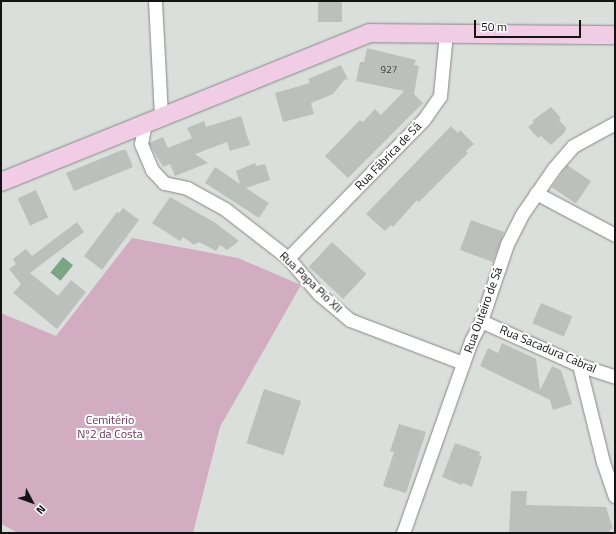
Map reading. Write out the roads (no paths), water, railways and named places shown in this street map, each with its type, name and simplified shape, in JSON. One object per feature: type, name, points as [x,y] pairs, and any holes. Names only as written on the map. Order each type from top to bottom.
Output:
[{"type":"main road","points":[[1,182],[369,33],[446,32],[615,35]]},
{"type":"street","name":"Rua Papa Pio XII","points":[[155,1],[153,120],[141,144],[152,170],[164,183],[187,188],[225,209],[288,258],[319,294],[350,320],[463,363]]},
{"type":"street","name":"Rua Fábrica de Sá","points":[[288,258],[424,119],[440,96],[446,32]]},
{"type":"street","name":"Rua Outeiro de Sá","points":[[403,533],[463,363],[481,321],[507,244],[536,193],[573,146],[615,123]]},
{"type":"street","points":[[536,193],[615,235]]},
{"type":"street","name":"Rua Sacadura Cabral","points":[[481,321],[580,364],[615,377]]},
{"type":"street","points":[[580,364],[603,462],[615,496]]},
{"type":"park label","name":"Cemitério Nº2 da Costa","points":[[110,427]]}]
